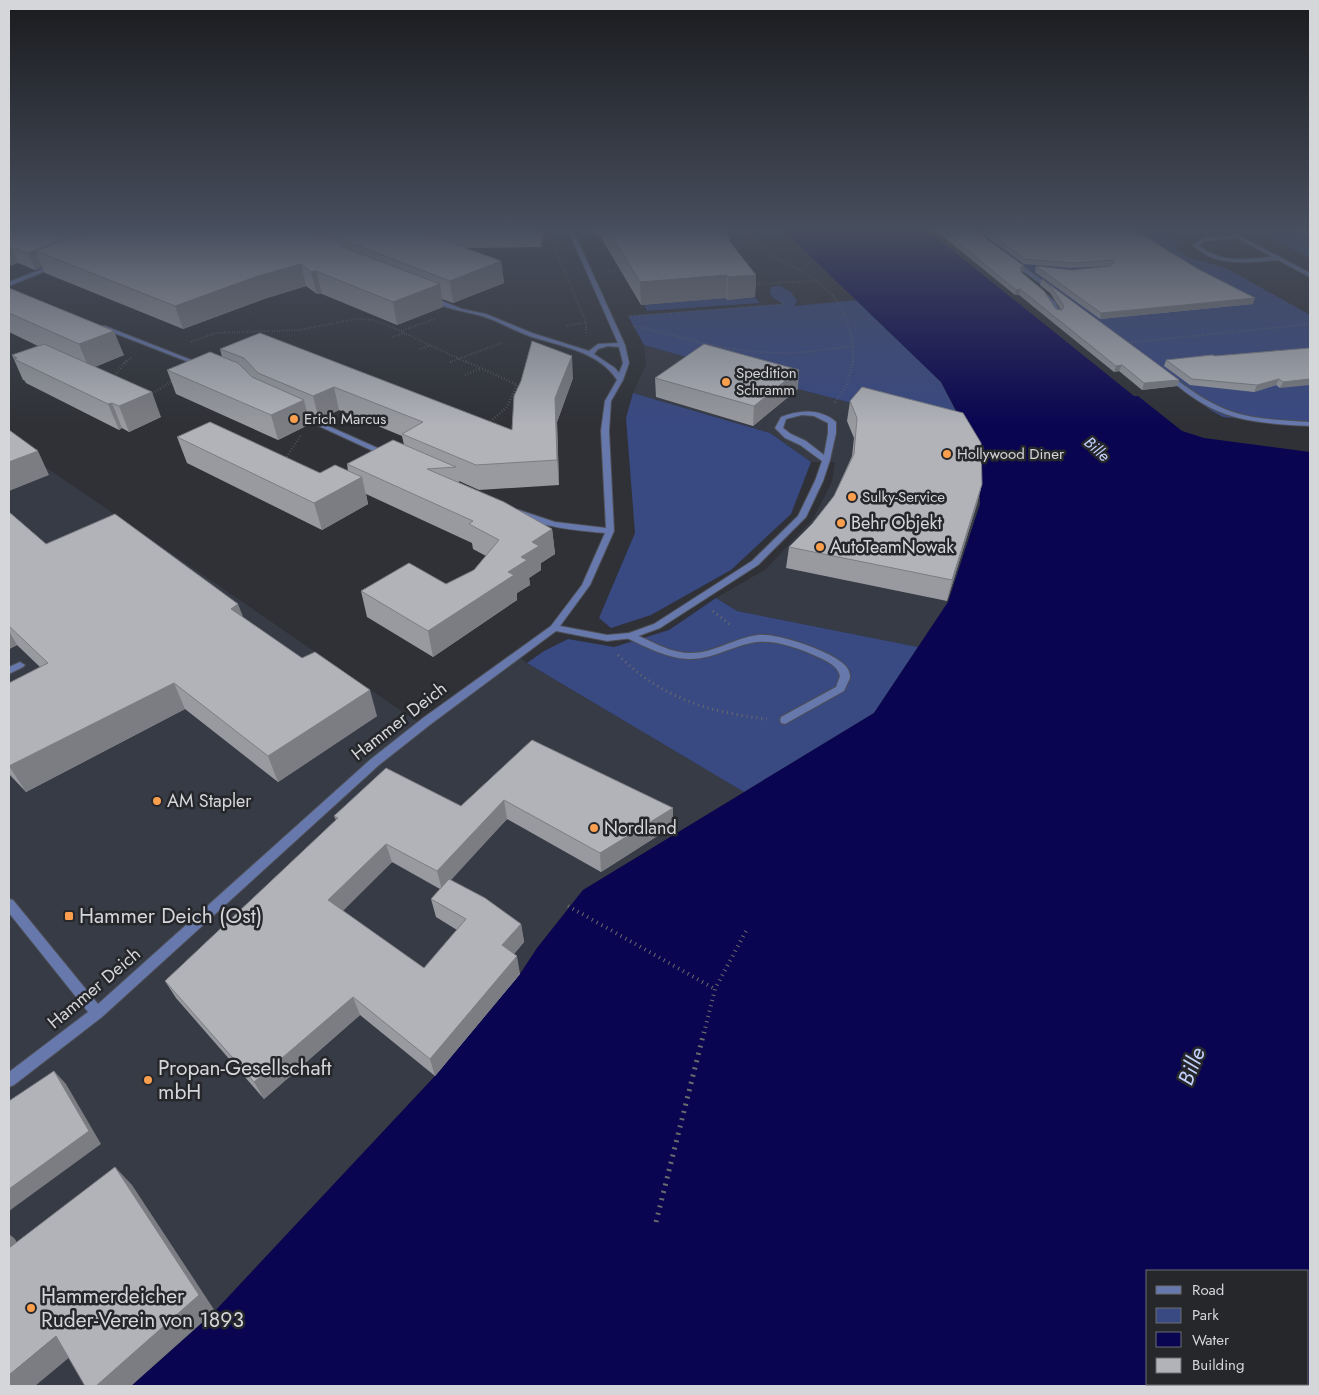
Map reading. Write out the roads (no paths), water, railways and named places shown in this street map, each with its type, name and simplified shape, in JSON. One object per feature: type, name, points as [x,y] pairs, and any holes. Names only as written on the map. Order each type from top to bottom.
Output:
[{"type":"street","points":[[509,508],[544,523],[564,527],[610,531],[605,431],[608,401],[620,380],[626,363],[622,345],[599,295]]},
{"type":"street","points":[[1046,295],[1058,313]]},
{"type":"street","points":[[426,296],[460,310],[484,315],[590,354],[614,369],[620,380]]},
{"type":"street","points":[[97,324],[212,370]]},
{"type":"street","points":[[590,354],[593,349],[599,346],[622,345]]},
{"type":"street","points":[[1165,373],[1210,405],[1225,412],[1310,424]]},
{"type":"street","points":[[286,409],[392,457]]},
{"type":"street","points":[[554,628],[604,637],[630,636],[657,626],[755,563],[802,517],[819,481],[826,460],[831,438],[832,422],[823,416],[805,412],[783,418],[779,428],[788,436],[803,443],[826,460]]},
{"type":"street","name":"Hammer Deich","points":[[9,1080],[98,1013],[375,762],[554,628],[586,585],[610,531]]},
{"type":"street","points":[[630,636],[675,654],[694,656],[760,638],[778,640],[821,654],[837,662],[844,671],[845,681],[840,689],[785,720]]},
{"type":"street","points":[[9,671],[20,665]]},
{"type":"street","points":[[9,904],[98,1013]]},
{"type":"water","name":"Bille","points":[[851,295],[1008,295],[1134,396],[1138,396],[1182,431],[1204,438],[1310,452],[1310,1386],[131,1386],[215,1311],[435,1076],[520,974],[537,948],[583,890],[874,713],[948,602],[980,504],[978,452],[941,382]]},
{"type":"place","name":"Spedition Schramm","points":[[726,382]]},
{"type":"place","name":"Erich Marcus","points":[[294,419]]},
{"type":"place","name":"Hollywood Diner","points":[[947,454]]},
{"type":"place","name":"Sulky-Service","points":[[852,497]]},
{"type":"place","name":"Behr Objekt","points":[[841,523]]},
{"type":"place","name":"AutoTeamNowak","points":[[820,547]]},
{"type":"place","name":"AM Stapler","points":[[157,801]]},
{"type":"place","name":"Nordland","points":[[594,828]]},
{"type":"place","name":"Hammer Deich (Ost)","points":[[69,916]]},
{"type":"place","name":"Propan-Gesellschaft mbH","points":[[148,1080]]},
{"type":"place","name":"Hammerdeicher Ruder-Verein von 1893","points":[[31,1308]]}]
